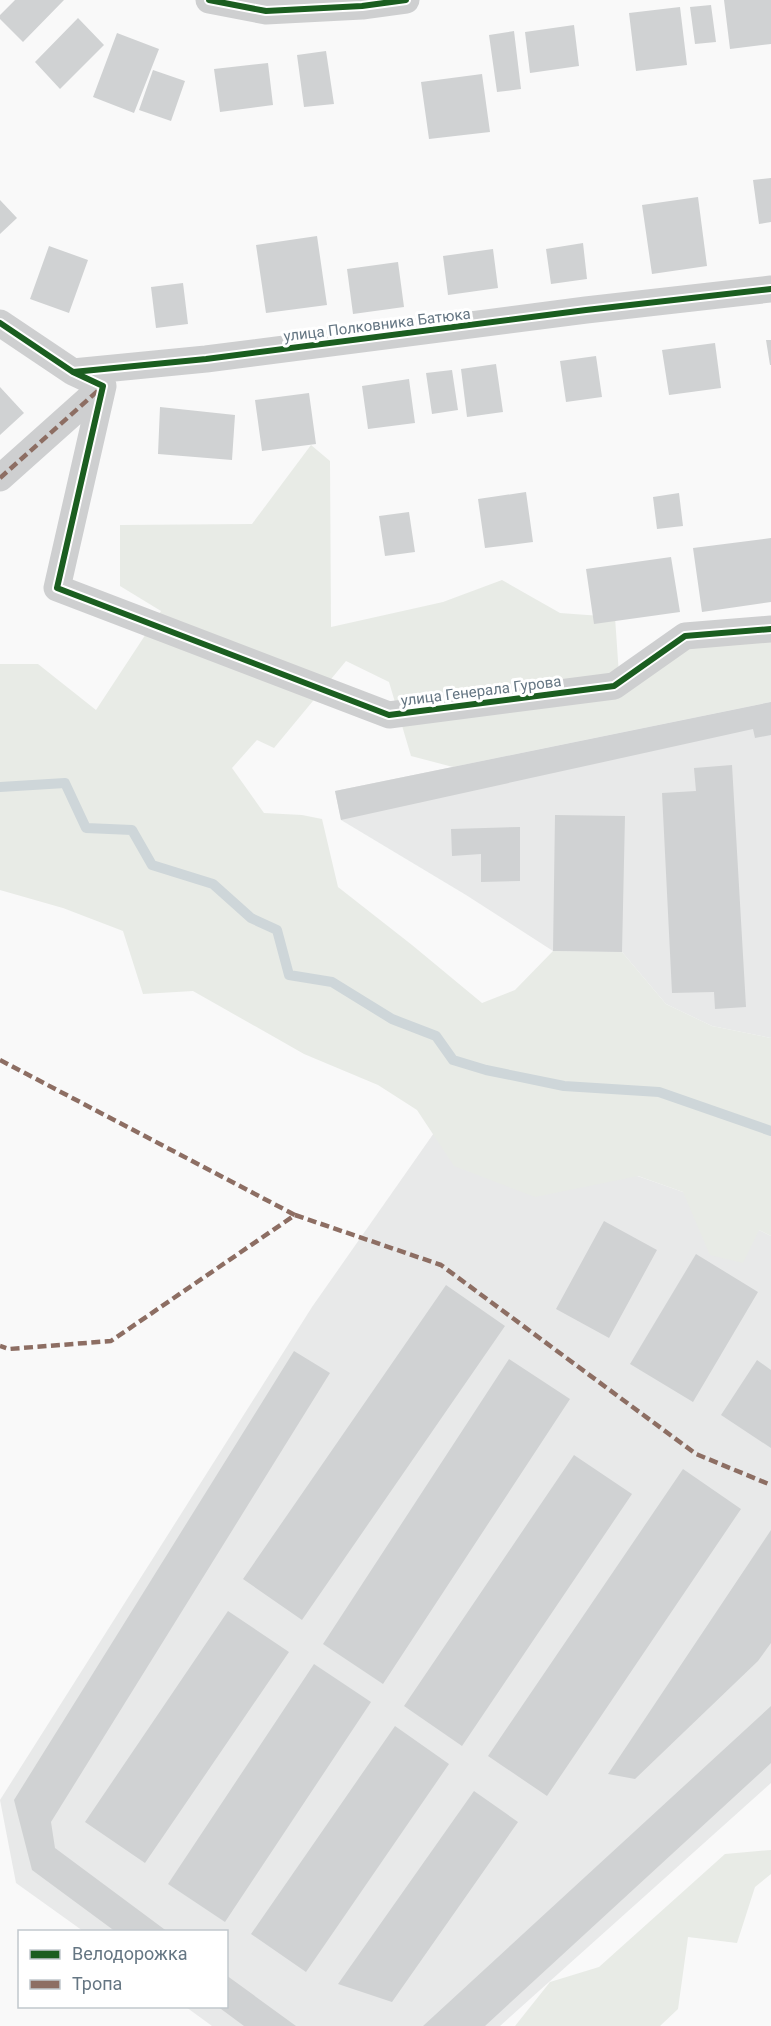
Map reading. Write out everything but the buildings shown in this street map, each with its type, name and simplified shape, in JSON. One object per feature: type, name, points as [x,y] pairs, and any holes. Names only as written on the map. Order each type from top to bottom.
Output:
[{"type":"street","points":[[209,0],[266,11],[362,6],[406,0]]},
{"type":"street","name":"улица Полковника Батюка","points":[[73,372],[206,359],[586,310],[771,289]]},
{"type":"street","points":[[0,322],[73,372],[103,386],[0,478]]},
{"type":"street","name":"улица Генерала Гурова","points":[[103,386],[57,588],[389,715],[614,686],[685,636],[771,629]]},
{"type":"shaded area","points":[[311,445],[330,461],[331,627],[443,602],[502,580],[560,613],[615,617],[619,675],[685,636],[771,638],[771,702],[453,767],[411,756],[389,682],[346,661],[274,748],[257,740],[232,768],[264,813],[302,815],[322,819],[338,887],[482,1003],[515,990],[553,951],[622,952],[666,1004],[712,1026],[771,1038],[771,1236],[759,1230],[743,1263],[710,1255],[683,1192],[638,1176],[535,1197],[454,1166],[417,1110],[378,1085],[304,1054],[193,991],[143,994],[123,931],[63,908],[0,890],[0,664],[38,664],[96,710],[161,611],[120,586],[120,525],[252,524]]},
{"type":"shaded area","points":[[771,702],[771,1038],[712,1026],[666,1004],[622,952],[553,951],[466,895],[341,820],[335,791]]},
{"type":"shaded area","points":[[450,1110],[683,1192],[771,1236],[771,1783],[500,2026],[212,2026],[187,2008],[228,2008],[228,1930],[82,1930],[16,1883],[0,1800],[312,1307]]},
{"type":"shaded area","points":[[771,1850],[771,1874],[755,1887],[737,1943],[688,1937],[678,2009],[660,2026],[515,2026],[550,1982],[599,1967],[725,1854]]},
{"type":"waterway","points":[[0,787],[65,783],[86,828],[132,830],[152,865],[213,884],[251,918],[277,930],[289,975],[332,982],[392,1019],[436,1036],[453,1060],[486,1070],[564,1086],[659,1092],[771,1131]]},
{"type":"marked path","points":[[0,478],[101,388]]},
{"type":"marked path","points":[[0,1060],[295,1215],[111,1341],[9,1349],[0,1346]]},
{"type":"marked path","points":[[295,1215],[441,1265],[696,1454],[771,1485]]},
{"type":"cycle path","points":[[209,0],[266,11],[362,6],[406,0]]},
{"type":"cycle path","points":[[0,323],[73,372],[206,359],[586,310],[771,289]]},
{"type":"cycle path","points":[[73,372],[103,386],[57,588],[389,715],[614,686],[685,636],[771,629]]}]
